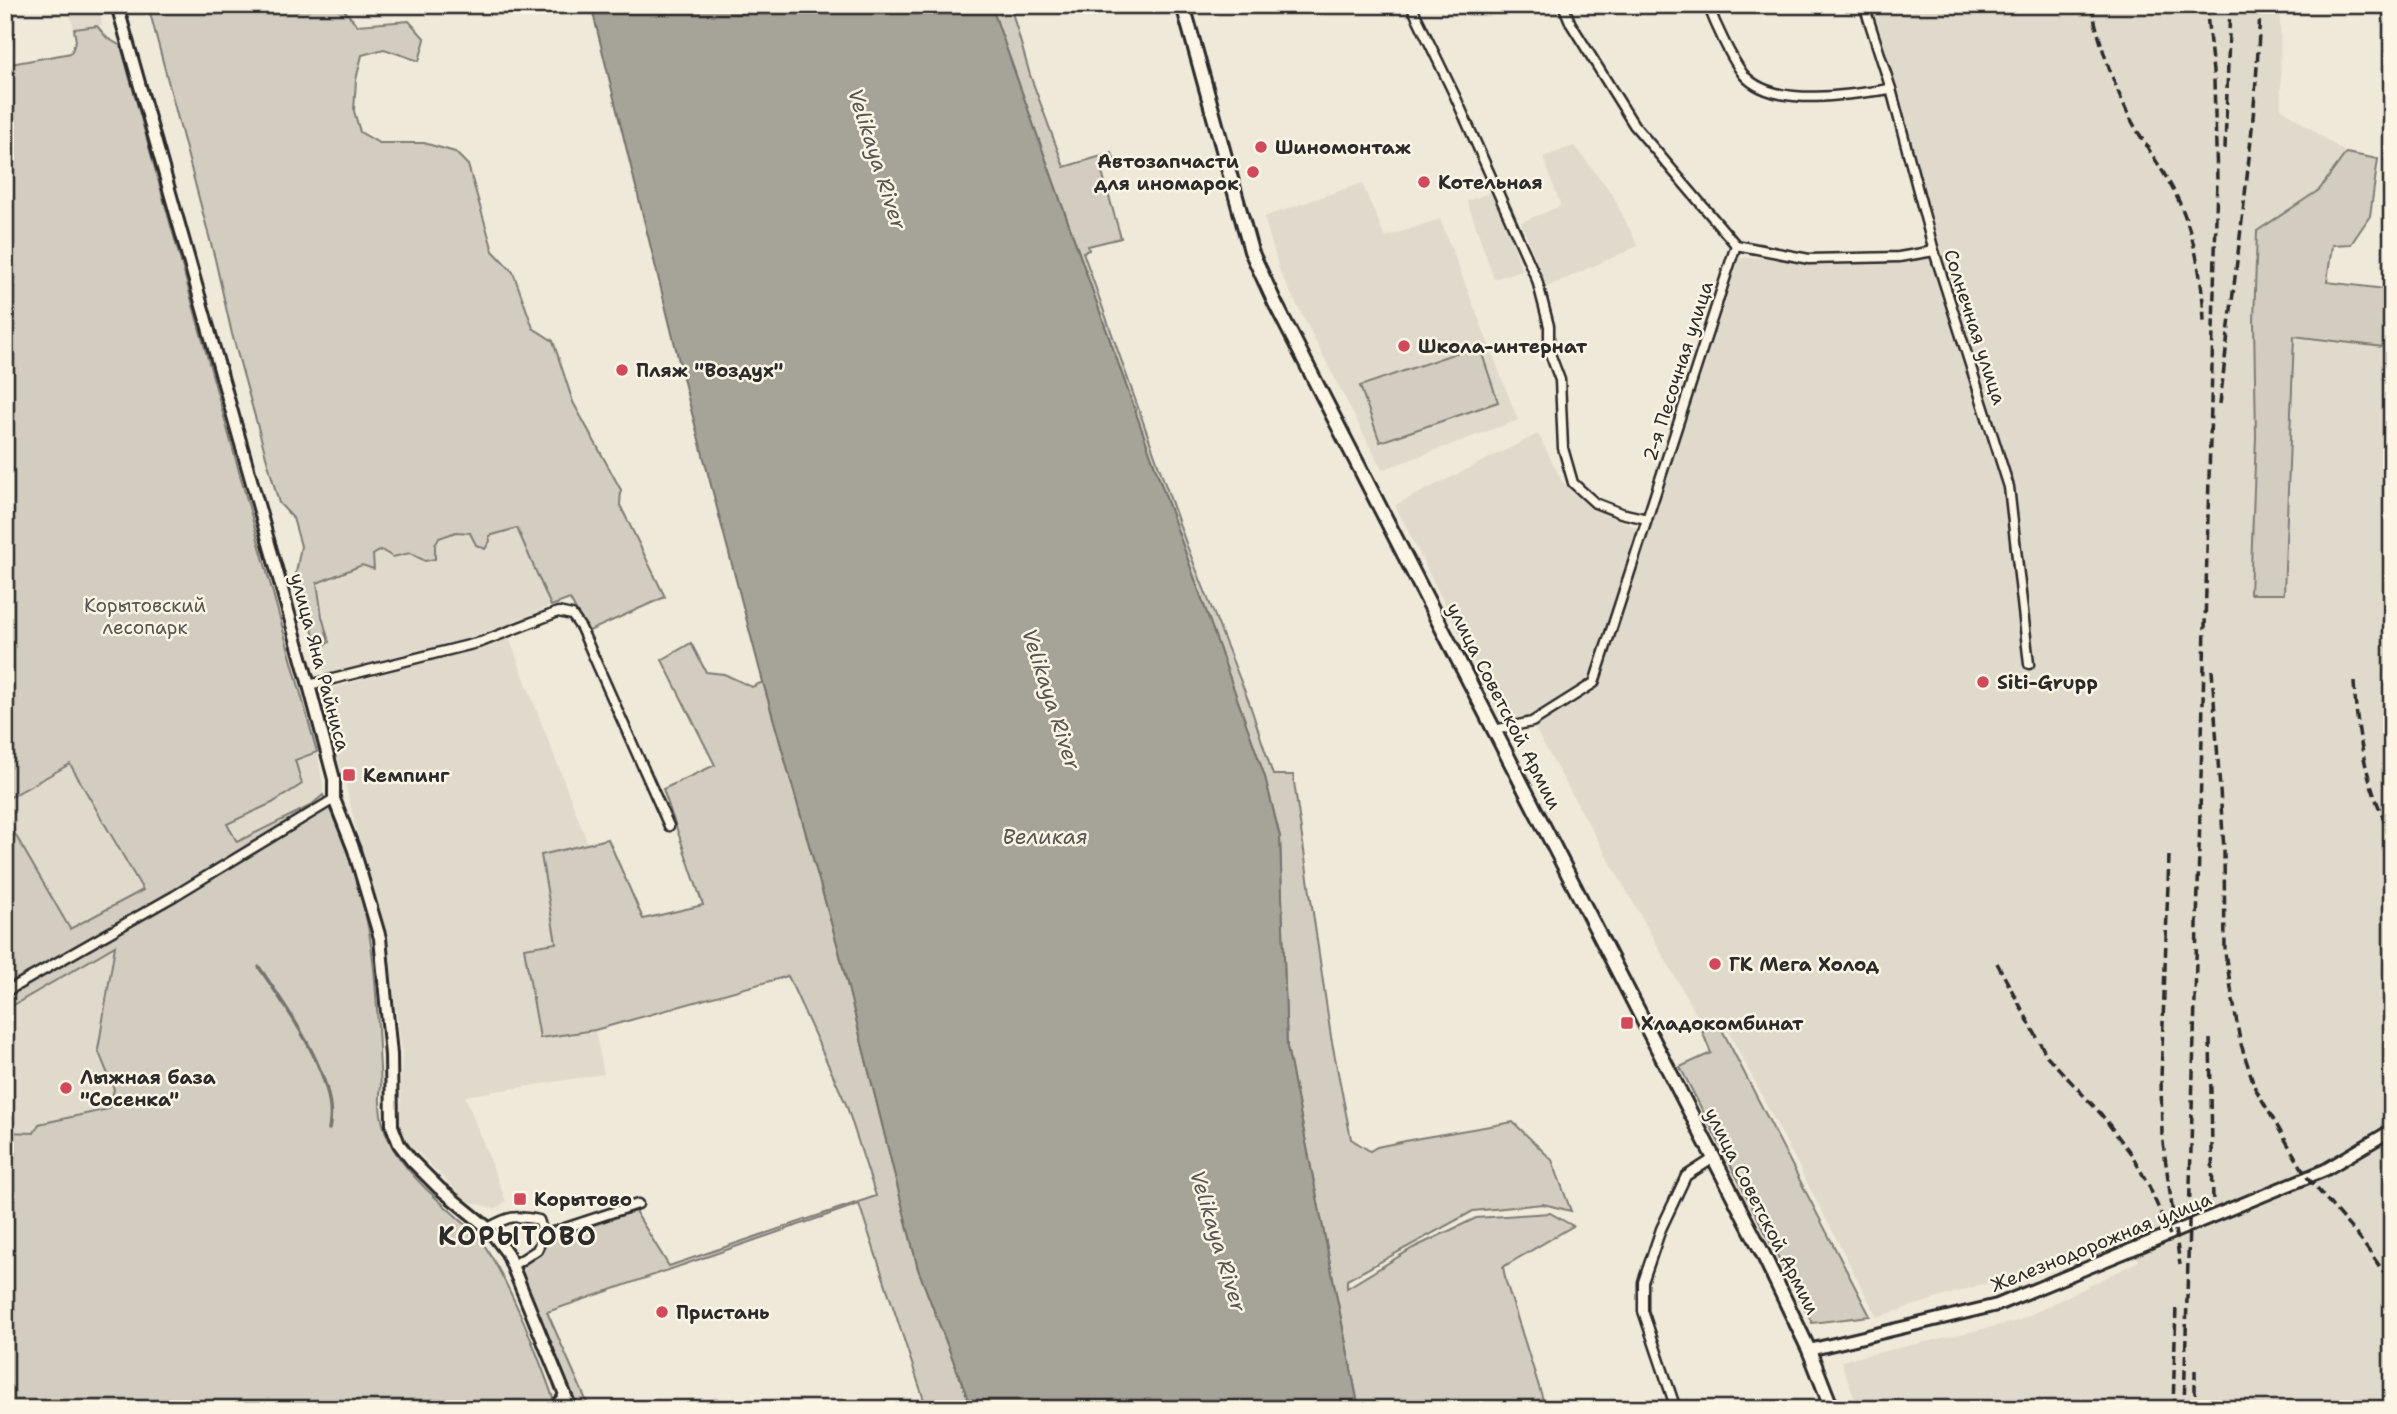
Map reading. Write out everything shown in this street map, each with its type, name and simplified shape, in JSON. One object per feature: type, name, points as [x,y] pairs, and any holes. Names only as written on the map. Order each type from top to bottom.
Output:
[{"type":"main road","name":"улица Советской Армии","points":[[1183,5],[1251,251],[1275,303],[1714,1158],[1809,1350],[1832,1409]]},
{"type":"street","name":"улица Яна Райниса","points":[[117,5],[310,685],[334,779],[334,799],[354,849],[380,938],[391,1055],[392,1126],[399,1144],[412,1161],[439,1188],[488,1228],[507,1253],[571,1409]]},
{"type":"street","points":[[1412,5],[1537,280],[1549,326],[1549,351],[1560,380],[1563,448],[1573,484],[1595,503],[1647,519]]},
{"type":"street","points":[[1563,5],[1571,24],[1634,125],[1736,245],[1809,259],[1899,257],[1934,251]]},
{"type":"street","points":[[1708,5],[1744,75],[1769,92],[1814,97],[1891,89]]},
{"type":"street","name":"Солнечная улица","points":[[1864,5],[1891,89],[1934,251],[2010,487],[2029,664]]},
{"type":"street","name":"2-я Песочная улица","points":[[1494,730],[1532,722],[1594,683],[1736,245]]},
{"type":"street","points":[[310,685],[481,642],[558,612],[572,615],[581,628],[669,826]]},
{"type":"street","points":[[5,992],[334,799]]},
{"type":"street","name":"Железнодорожная улица","points":[[1809,1350],[1997,1305],[2325,1170],[2392,1130]]},
{"type":"street","points":[[1676,1409],[1643,1311],[1643,1282],[1661,1229],[1686,1176],[1714,1158]]},
{"type":"street","points":[[544,1235],[638,1204]]},
{"type":"street","points":[[488,1228],[507,1217],[519,1216],[539,1220],[544,1235],[537,1250],[512,1266]]},
{"type":"street","points":[[552,1409],[565,1394]]},
{"type":"shaded area","points":[[68,5],[99,5],[102,25],[74,29]]},
{"type":"shaded area","points":[[1872,5],[2280,5],[2281,108],[2346,153],[2319,190],[2257,232],[2254,322],[2256,437],[2251,594],[2284,594],[2294,336],[2392,348],[2392,1409],[1858,1409],[1841,1361],[2018,1321],[2139,1261],[2128,1239],[1877,1317],[1722,1019],[1703,1026],[1531,722],[1506,726],[1395,505],[1538,434],[1562,481],[1574,494],[1608,515],[1638,528],[1648,525],[1735,258],[1942,254]]},
{"type":"shaded area","points":[[1574,146],[1611,192],[1638,246],[1547,287],[1521,222],[1561,206],[1543,157]]},
{"type":"shaded area","name":"Школа-интернат","points":[[1362,183],[1385,237],[1440,219],[1518,420],[1382,470],[1280,272],[1264,217]]},
{"type":"shaded area","points":[[1495,191],[1522,270],[1494,279],[1467,201]]},
{"type":"shaded area","points":[[517,528],[551,606],[473,638],[325,676],[318,650],[329,642],[317,583],[362,565],[381,550],[393,557],[435,545],[439,538],[456,532],[470,533],[476,545],[488,536]]},
{"type":"shaded area","points":[[509,638],[588,844],[541,855],[556,943],[524,949],[540,1038],[595,1030],[604,1074],[465,1096],[506,1201],[496,1209],[467,1201],[408,1143],[400,1123],[402,1051],[390,969],[346,787],[318,692]]},
{"type":"shaded area","points":[[317,752],[323,784],[323,795],[319,800],[236,842],[227,824],[272,803],[302,784],[295,759]]},
{"type":"shaded area","points":[[70,764],[143,890],[70,930],[5,817],[5,800]]},
{"type":"shaded area","points":[[115,945],[98,1050],[114,1089],[109,1109],[39,1124],[34,1133],[5,1132],[5,1010]]},
{"type":"green space","points":[[148,5],[340,5],[357,25],[409,21],[425,39],[419,61],[384,49],[362,55],[356,80],[354,111],[360,132],[379,143],[424,143],[455,152],[468,165],[493,251],[513,272],[533,328],[553,341],[573,402],[621,490],[620,505],[665,597],[587,632],[570,599],[551,606],[517,528],[489,536],[490,541],[485,549],[476,545],[470,533],[456,532],[439,538],[435,545],[435,559],[425,561],[410,553],[393,557],[381,550],[373,555],[374,569],[362,565],[317,583],[329,642],[318,650],[296,573],[301,546],[293,518],[279,503],[232,334]]},
{"type":"green space","points":[[991,5],[1010,5],[1030,75],[1064,167],[1112,153],[1116,164],[1101,169],[1121,238],[1088,246],[1089,250],[1083,252],[1187,546],[1249,702],[1273,775],[1293,775],[1331,1037],[1351,1139],[1370,1151],[1377,1147],[1420,1138],[1513,1122],[1552,1160],[1571,1211],[1543,1204],[1473,1211],[1347,1280],[1347,1288],[1413,1248],[1476,1218],[1550,1213],[1573,1226],[1503,1267],[1546,1409],[1359,1409],[1287,1047],[1280,837],[1265,777]]},
{"type":"green space","name":"Корытовский лесопарк","points":[[97,26],[107,38],[121,46],[317,752],[295,760],[302,784],[272,803],[227,824],[237,842],[310,806],[323,795],[354,872],[369,932],[376,985],[383,1126],[401,1160],[413,1175],[475,1232],[483,1243],[515,1302],[557,1409],[5,1409],[5,1132],[34,1133],[39,1124],[109,1109],[114,1089],[98,1050],[115,946],[5,1010],[5,817],[70,929],[143,890],[70,764],[5,800],[5,65],[71,53],[76,41],[74,29]]},
{"type":"green space","points":[[2346,153],[2378,159],[2370,216],[2351,244],[2332,245],[2327,282],[2392,290],[2392,348],[2294,336],[2284,594],[2250,594],[2256,437],[2254,322],[2257,231],[2319,190]]},
{"type":"green space","points":[[1479,345],[1498,402],[1380,442],[1360,386]]},
{"type":"green space","points":[[691,643],[706,672],[724,674],[752,687],[763,682],[838,947],[918,1269],[972,1409],[927,1409],[859,1204],[547,1312],[590,1409],[579,1409],[519,1270],[550,1240],[635,1211],[669,1266],[876,1196],[846,1104],[788,976],[595,1030],[540,1038],[524,948],[556,943],[541,855],[608,839],[643,919],[703,905],[663,789],[715,765],[662,660]]},
{"type":"green space","points":[[1719,1024],[1870,1316],[1812,1323],[1680,1067],[1711,1053],[1702,1031]]},
{"type":"water","name":"Великая","points":[[591,5],[991,5],[1265,777],[1280,837],[1287,1047],[1359,1409],[972,1409],[918,1269],[838,947],[763,682],[688,398]]},
{"type":"waterway","points":[[259,967],[296,1023],[319,1067],[330,1110],[329,1129]]},
{"type":"railway","points":[[2091,5],[2121,98],[2135,127],[2171,186],[2191,234],[2198,263],[2204,322]]},
{"type":"railway","points":[[2184,1409],[2217,180],[2214,81],[2206,5]]},
{"type":"railway","points":[[2225,149],[2230,5]]},
{"type":"railway","points":[[2220,404],[2249,155],[2260,5]]},
{"type":"railway","points":[[2212,670],[2224,850],[2225,953],[2240,1041],[2255,1088],[2307,1177],[2360,1239],[2392,1283]]},
{"type":"railway","points":[[2354,682],[2365,761],[2376,799],[2392,836]]},
{"type":"railway","points":[[2169,856],[2161,1078],[2162,1135],[2180,1265]]},
{"type":"railway","points":[[1997,963],[2047,1056],[2101,1114],[2132,1155],[2170,1235]]},
{"type":"railway","points":[[2210,1039],[2213,1203]]},
{"type":"railway","points":[[2173,1409],[2176,1305]]},
{"type":"railway","points":[[2195,1370],[2195,1409]]},
{"type":"place","name":"Шиномонтаж","points":[[1261,147]]},
{"type":"place","name":"Автозапчасти для иномарок","points":[[1253,172]]},
{"type":"place","name":"Котельная","points":[[1424,182]]},
{"type":"place","name":"Школа-интернат","points":[[1404,346]]},
{"type":"place","name":"Пляж \"Воздух\"","points":[[622,370]]},
{"type":"place","name":"Siti-Grupp","points":[[1983,682]]},
{"type":"place","name":"Кемпинг","points":[[349,775]]},
{"type":"place","name":"ГК Мега Холод","points":[[1715,964]]},
{"type":"place","name":"Хладокомбинат","points":[[1627,1023]]},
{"type":"place","name":"Лыжная база \"Сосенка\"","points":[[66,1088]]},
{"type":"place","name":"Корытово","points":[[520,1199]]},
{"type":"place","name":"Пристань","points":[[662,1312]]},
{"type":"district","name":"КОРЫТОВО","points":[[518,1235]]},
{"type":"water label","name":"Velikaya River","points":[[877,159]]},
{"type":"water label","name":"Velikaya River","points":[[1051,699]]},
{"type":"water label","name":"Velikaya River","points":[[1218,1241]]}]
